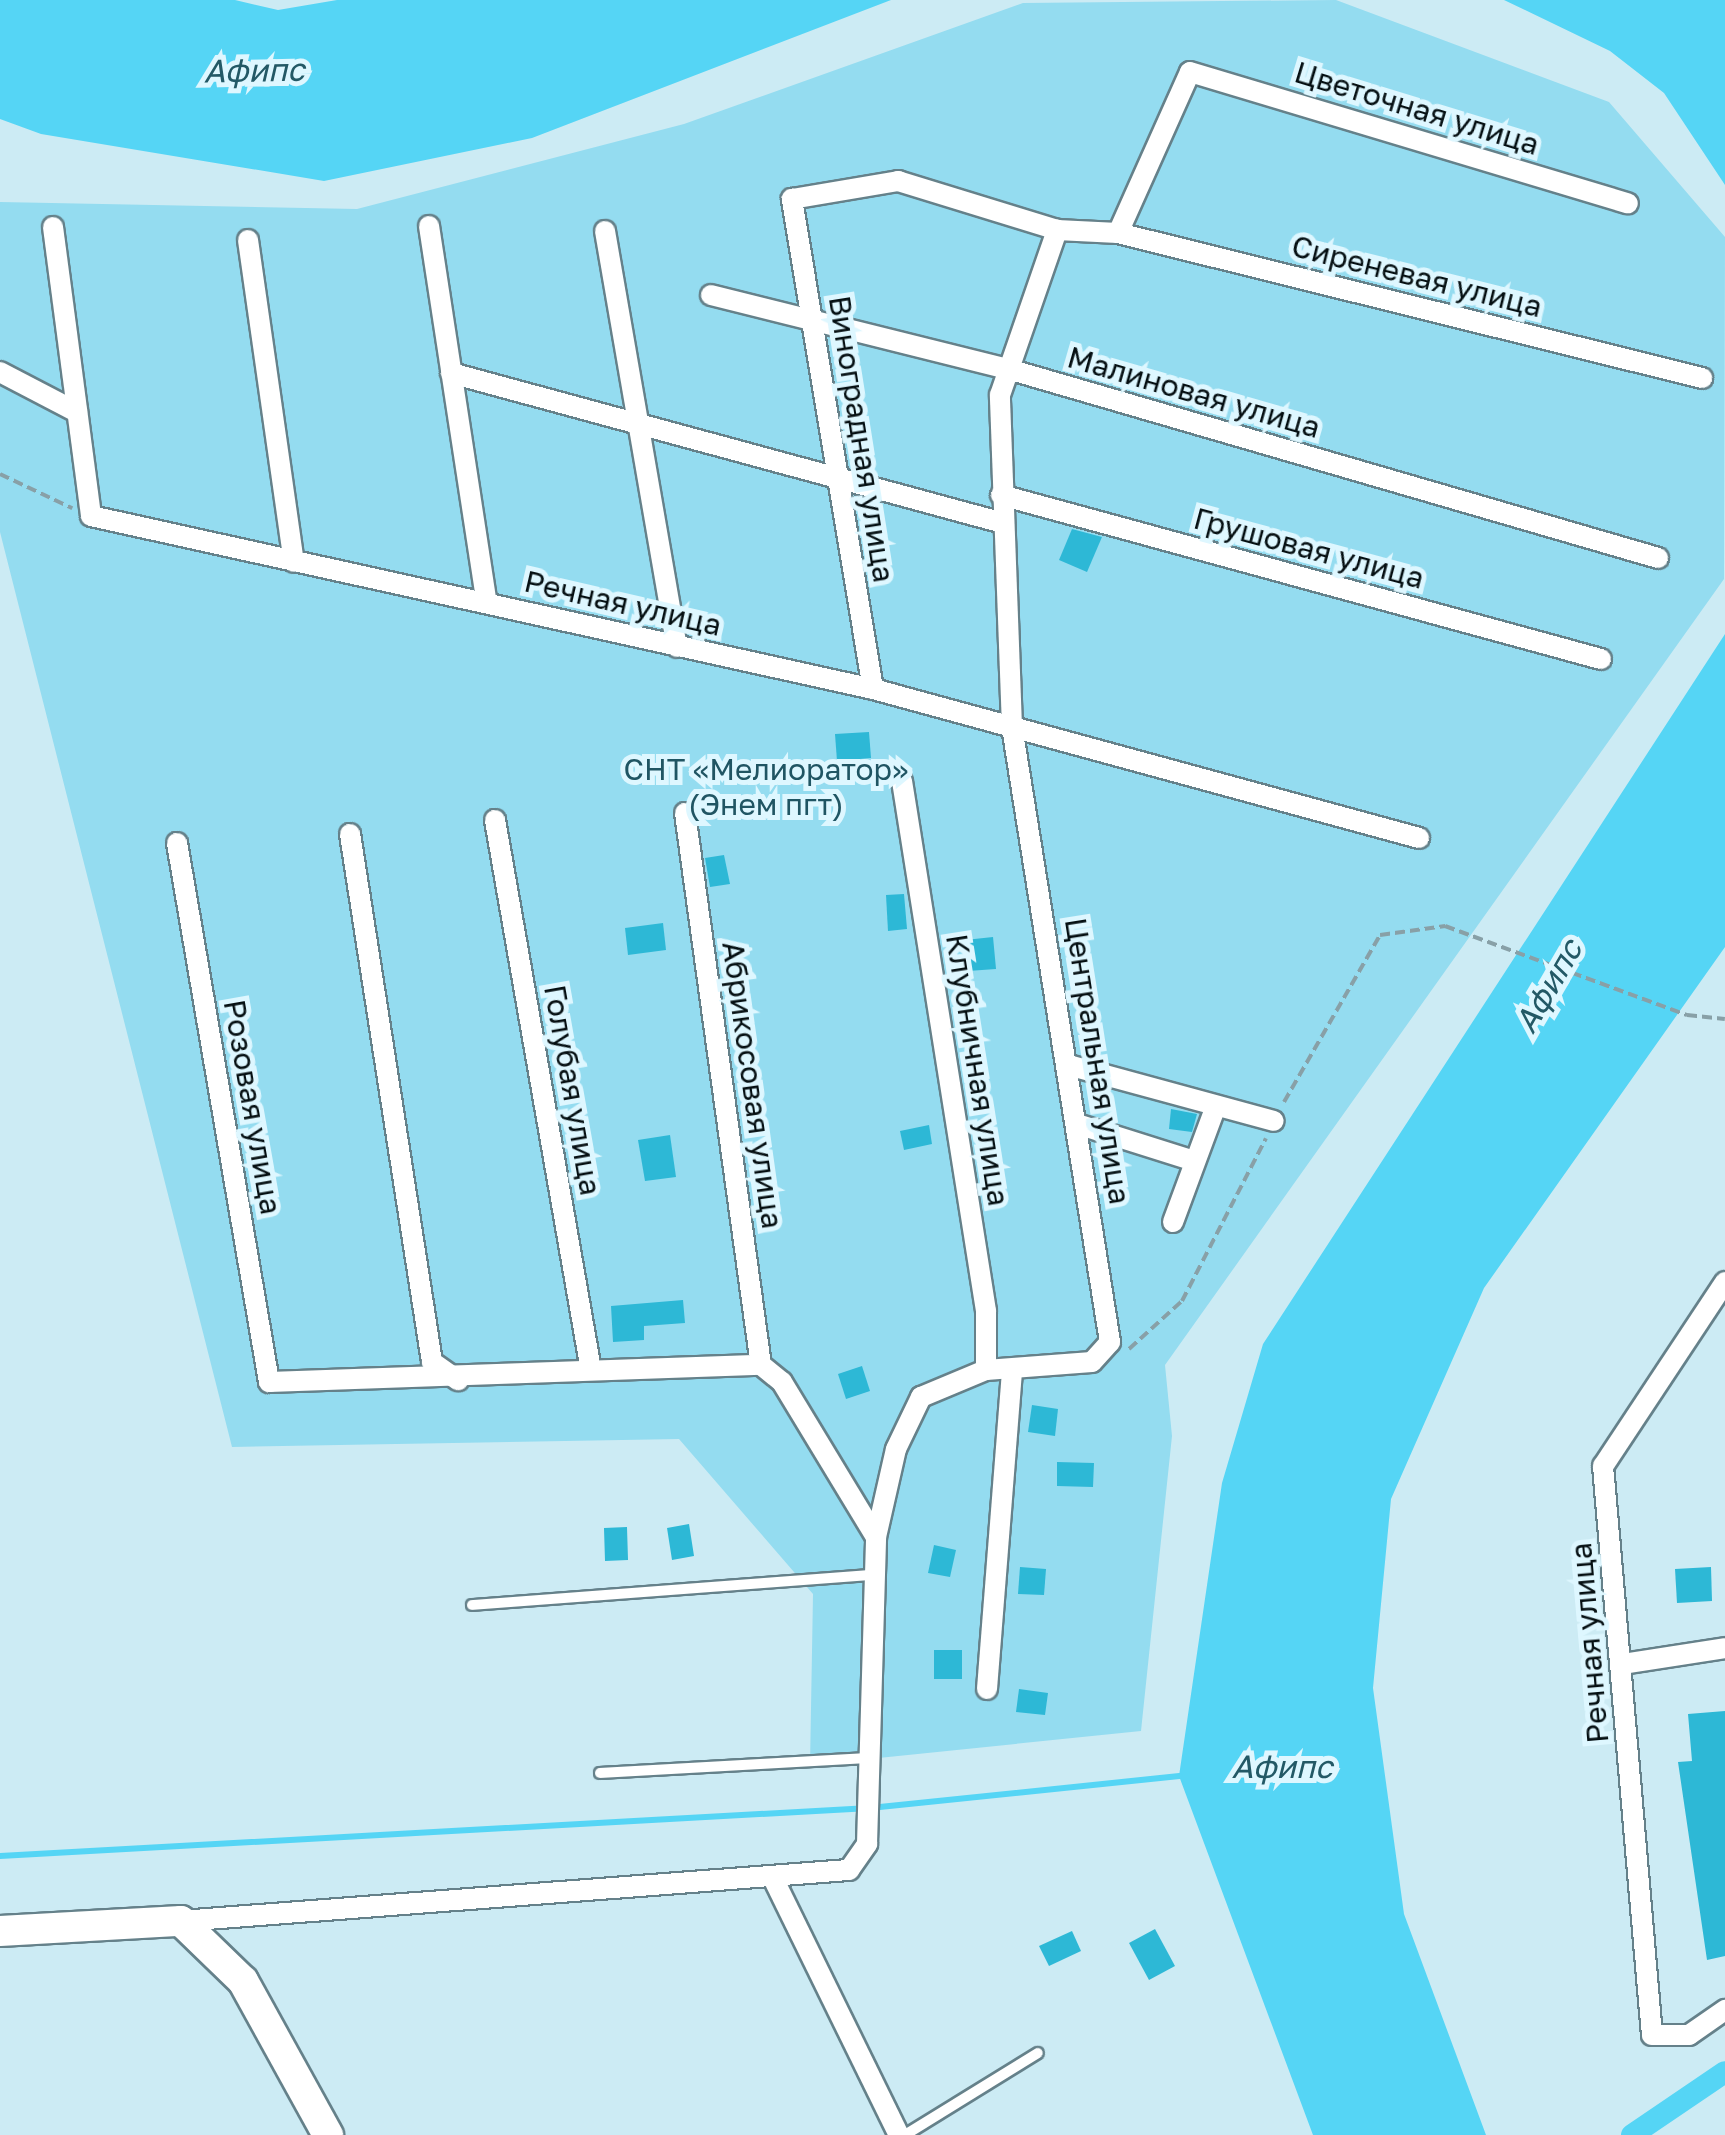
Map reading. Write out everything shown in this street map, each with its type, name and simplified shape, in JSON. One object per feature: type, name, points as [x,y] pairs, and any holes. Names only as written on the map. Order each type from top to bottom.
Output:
[{"type":"street","name":"Цветочная улица","points":[[1118,233],[1190,72],[1628,203]]},
{"type":"street","name":"Виноградная улица","points":[[873,689],[792,199],[898,181],[1057,230]]},
{"type":"street","points":[[429,226],[487,603]]},
{"type":"street","points":[[53,227],[90,516]]},
{"type":"street","points":[[1057,230],[1118,233]]},
{"type":"street","name":"Центральная улица","points":[[773,1878],[850,1870],[867,1844],[873,1758],[876,1537],[896,1449],[922,1398],[986,1370],[1092,1362],[1110,1342],[1012,727],[1002,523],[1008,369],[1057,230]]},
{"type":"street","points":[[606,231],[677,648]]},
{"type":"street","name":"Сиреневая улица","points":[[1118,233],[1702,378]]},
{"type":"street","points":[[248,240],[294,562]]},
{"type":"street","name":"Малиновая улица","points":[[710,296],[1008,369],[1658,558]]},
{"type":"street","points":[[0,372],[77,412]]},
{"type":"street","points":[[452,373],[638,420],[1002,523]]},
{"type":"street","name":"Грушовая улица","points":[[1001,495],[1601,659]]},
{"type":"street","name":"Речная улица","points":[[90,516],[873,689],[1419,838]]},
{"type":"street","name":"Клубничная улица","points":[[902,780],[986,1311],[986,1370]]},
{"type":"street","name":"Абрикосовая улица","points":[[685,813],[761,1365]]},
{"type":"street","name":"Голубая улица","points":[[495,820],[591,1370]]},
{"type":"street","points":[[350,834],[432,1362],[458,1380],[591,1370],[761,1365],[782,1382],[876,1537]]},
{"type":"street","name":"Розовая улица","points":[[177,843],[270,1382],[458,1380]]},
{"type":"street","points":[[1068,1065],[1274,1122]]},
{"type":"street","points":[[1173,1222],[1216,1106]]},
{"type":"street","points":[[1078,1124],[1194,1161]]},
{"type":"street","name":"Речная улица","points":[[1725,1282],[1603,1466],[1652,2034],[1689,2036],[1725,2010]]},
{"type":"street","points":[[987,1689],[1012,1371]]},
{"type":"street","points":[[1622,1664],[1725,1648]]},
{"type":"street","points":[[0,1931],[773,1878],[902,2135]]},
{"type":"street","points":[[181,1920],[243,1982],[328,2135]]},
{"type":"lane","points":[[472,1606],[876,1574]]},
{"type":"lane","points":[[600,1773],[873,1758]]},
{"type":"lane","points":[[902,2135],[1038,2053]]},
{"type":"path","points":[[0,474],[90,516]]},
{"type":"path","points":[[1493,948],[1688,1015],[1725,1019]]},
{"type":"green space","name":"СНТ «Мелиоратор» (Энем пгт)","points":[[1336,0],[1609,102],[1725,237],[1724,579],[1165,1365],[1172,1436],[1141,1731],[810,1765],[813,1594],[679,1439],[232,1447],[0,532],[0,202],[357,209],[684,124],[1023,3]]},
{"type":"water","name":"Афипс","points":[[0,0],[235,0],[278,10],[337,0],[891,0],[532,138],[324,181],[41,134],[0,119]]},
{"type":"water","points":[[1504,0],[1725,0],[1725,185],[1664,93],[1610,51]]},
{"type":"water","name":"Афипс","points":[[1725,634],[1725,947],[1484,1288],[1391,1499],[1373,1688],[1404,1914],[1486,2135],[1313,2135],[1179,1776],[1222,1483],[1263,1344]]},
{"type":"building","points":[[1072,529],[1102,537],[1087,572],[1059,560]]},
{"type":"building","points":[[869,732],[871,758],[837,761],[835,734]]},
{"type":"building","points":[[724,855],[730,884],[710,887],[705,858]]},
{"type":"building","points":[[904,894],[907,929],[888,931],[886,895]]},
{"type":"building","points":[[663,923],[666,950],[628,955],[625,928]]},
{"type":"building","points":[[993,937],[996,969],[968,971],[965,940]]},
{"type":"building","points":[[1171,1109],[1197,1114],[1192,1132],[1169,1129]]},
{"type":"building","points":[[929,1125],[932,1144],[904,1150],[900,1131]]},
{"type":"building","points":[[670,1135],[676,1177],[645,1181],[638,1140]]},
{"type":"building","points":[[683,1300],[685,1323],[644,1326],[644,1340],[613,1342],[611,1306]]},
{"type":"building","points":[[862,1366],[870,1391],[846,1399],[838,1374]]},
{"type":"building","points":[[1032,1405],[1058,1409],[1055,1436],[1028,1432]]},
{"type":"building","points":[[1057,1462],[1094,1463],[1093,1487],[1057,1486]]},
{"type":"building","points":[[689,1524],[694,1556],[672,1560],[667,1528]]},
{"type":"building","points":[[627,1527],[628,1560],[605,1561],[604,1528]]},
{"type":"building","points":[[934,1545],[956,1550],[950,1577],[928,1573]]},
{"type":"building","points":[[1020,1567],[1046,1569],[1044,1595],[1018,1594]]},
{"type":"building","points":[[1711,1567],[1712,1601],[1677,1603],[1675,1569]]},
{"type":"building","points":[[934,1650],[962,1650],[962,1679],[934,1679]]},
{"type":"building","points":[[1019,1689],[1048,1693],[1045,1715],[1016,1712]]},
{"type":"building","points":[[1725,1711],[1725,1956],[1707,1960],[1678,1762],[1692,1761],[1688,1714]]},
{"type":"building","points":[[1155,1929],[1175,1966],[1149,1980],[1129,1943]]},
{"type":"building","points":[[1072,1931],[1081,1951],[1049,1966],[1039,1946]]},
{"type":"waterway","points":[[0,1856],[870,1808],[1179,1776]]},
{"type":"waterway","points":[[1632,2135],[1725,2072]]}]
